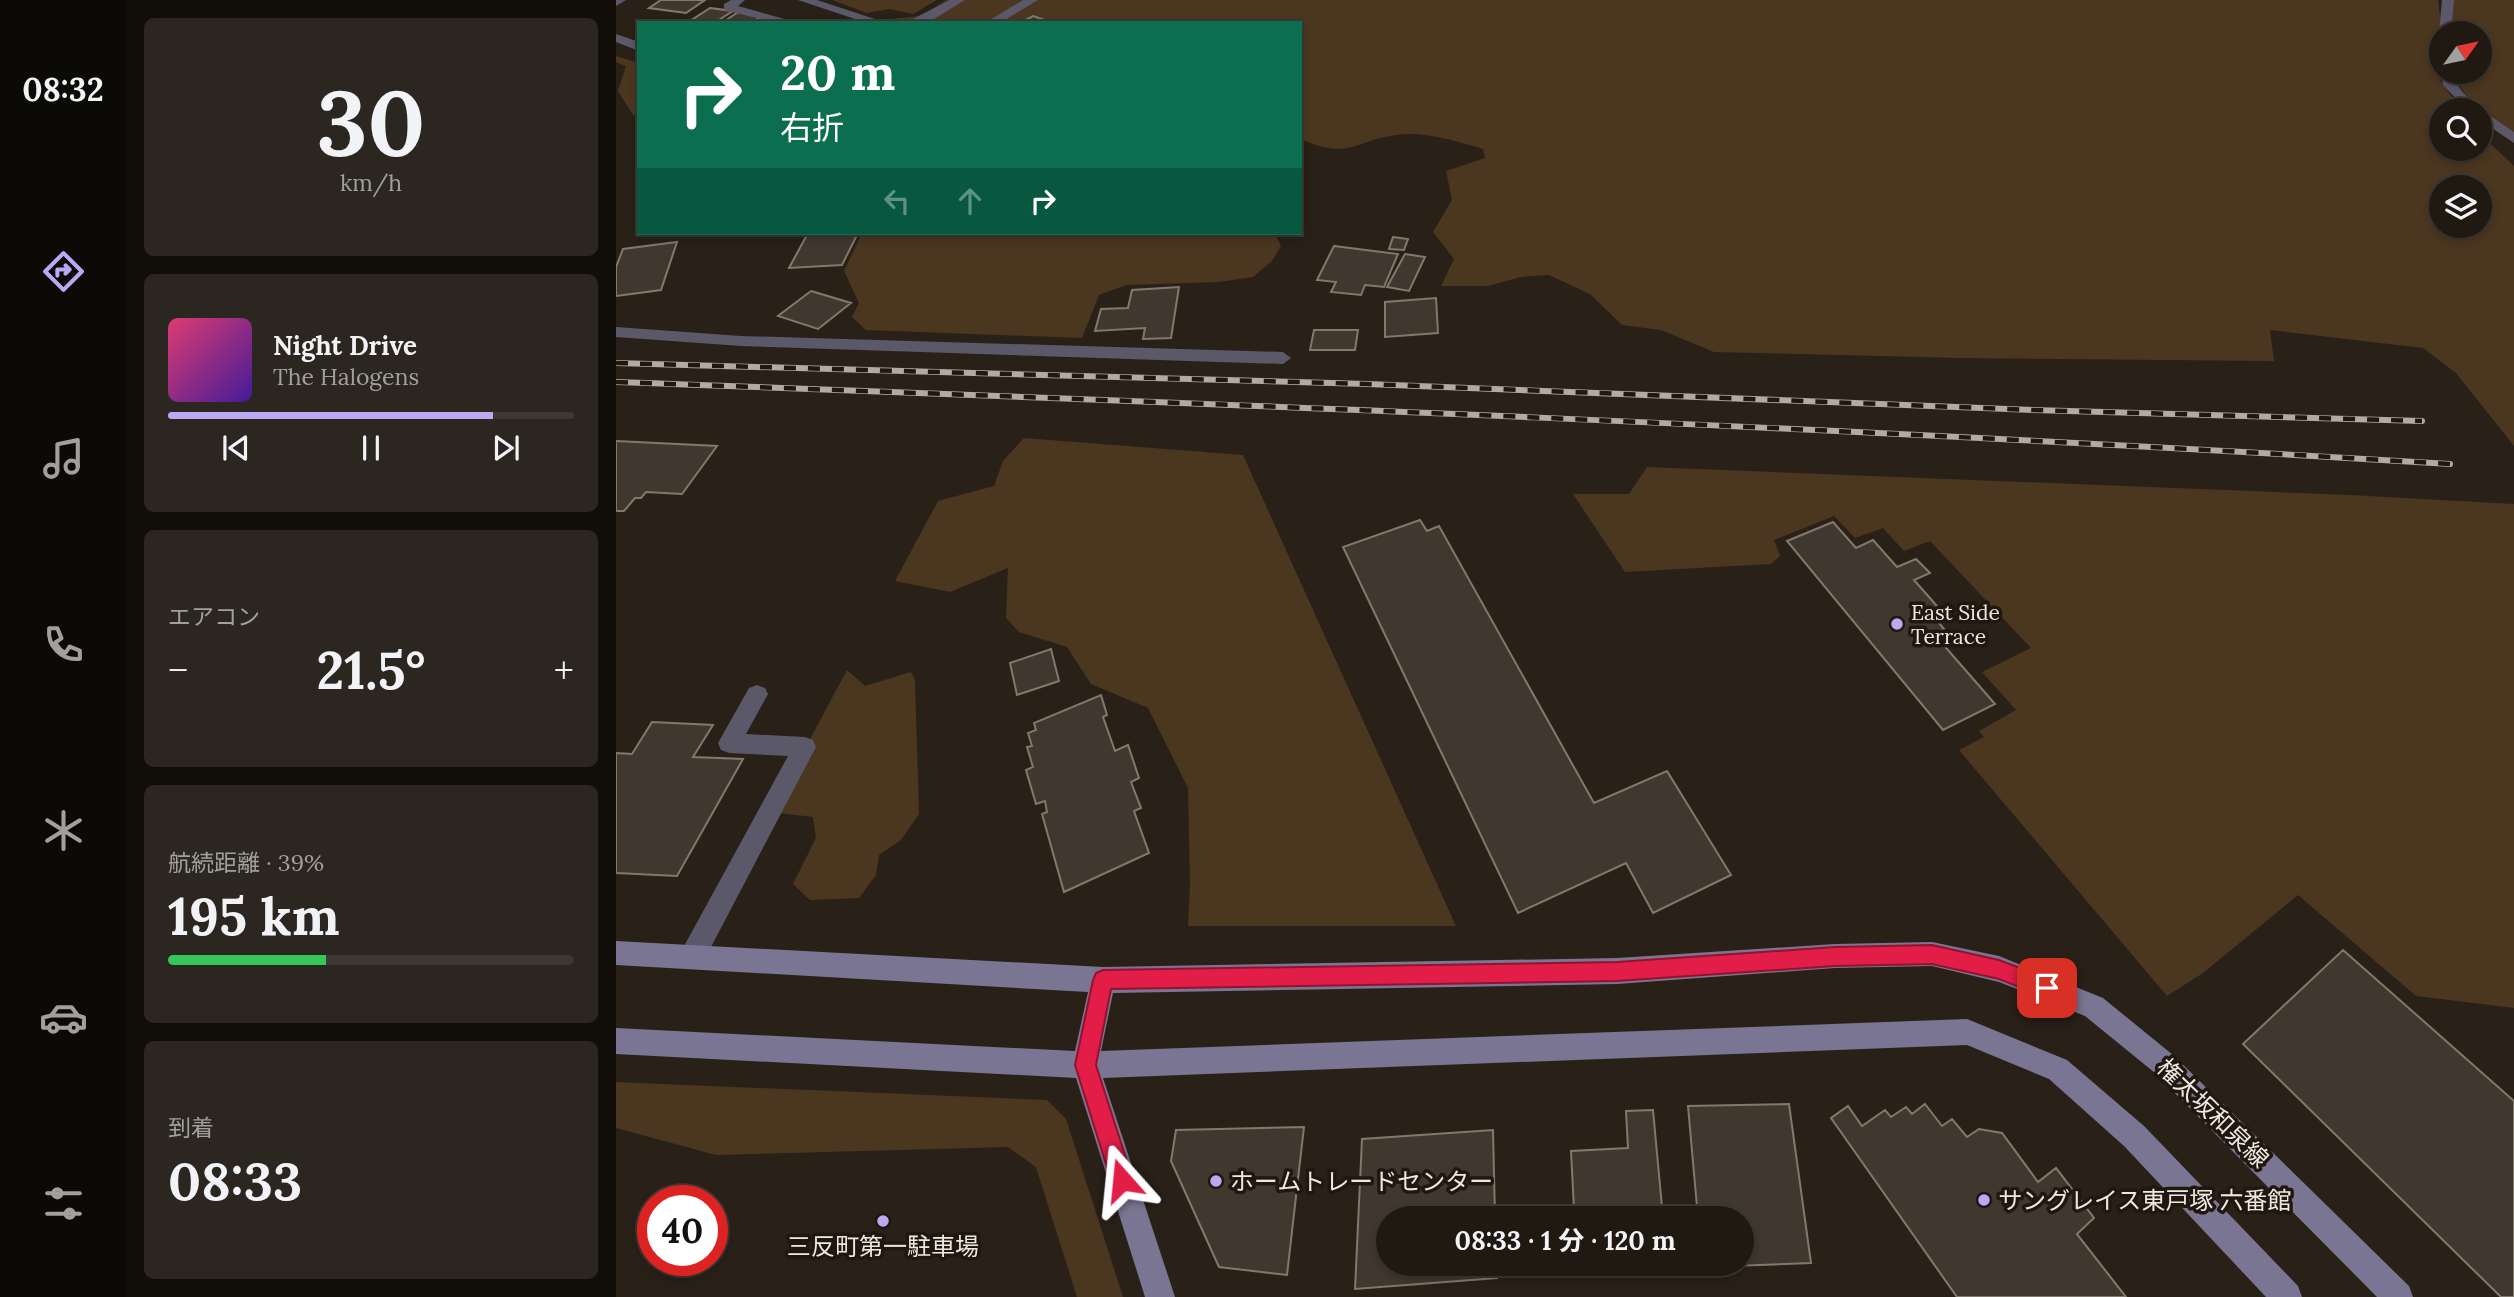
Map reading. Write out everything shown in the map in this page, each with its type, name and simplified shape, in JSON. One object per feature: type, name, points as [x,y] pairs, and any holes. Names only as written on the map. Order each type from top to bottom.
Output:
[{"type":"street","points":[[739,0],[728,7],[785,21]]},
{"type":"street","points":[[804,0],[874,21]]},
{"type":"street","points":[[918,21],[958,0]]},
{"type":"street","points":[[995,21],[1032,0]]},
{"type":"street","points":[[2446,21],[2448,0]]},
{"type":"street","points":[[616,38],[637,46]]},
{"type":"street","points":[[2450,84],[2463,98]]},
{"type":"street","points":[[2492,123],[2514,139]]},
{"type":"street","points":[[616,332],[741,341],[1283,358]]},
{"type":"street","points":[[692,957],[805,747],[729,743],[758,694]]},
{"type":"street","name":"権太坂和泉線","points":[[616,953],[1103,980],[1617,971],[1835,956],[1932,954],[1999,969],[2094,1007],[2164,1064],[2398,1297]]},
{"type":"street","points":[[1103,980],[1086,1065],[1160,1297]]},
{"type":"street","points":[[616,1041],[1086,1065],[1967,1032],[2058,1069],[2134,1136],[2287,1297]]},
{"type":"shaded area","points":[[832,0],[937,0],[913,14],[889,9],[867,13]]},
{"type":"shaded area","points":[[946,0],[2438,0],[2441,21],[2429,21],[2429,84],[2442,84],[2453,98],[2429,98],[2429,161],[2492,161],[2492,145],[2514,166],[2514,446],[2456,373],[2423,348],[2270,330],[2274,361],[1714,352],[1661,330],[1622,325],[1590,294],[1549,275],[1521,277],[1487,286],[1441,286],[1454,259],[1433,232],[1452,200],[1446,171],[1485,158],[1483,149],[1418,134],[1396,135],[1341,149],[1302,140],[1302,21],[868,21],[921,16]]},
{"type":"shaded area","points":[[2452,0],[2514,0],[2514,134],[2492,118],[2492,98],[2468,98],[2459,84],[2492,84],[2492,21],[2451,21]]},
{"type":"shaded area","points":[[616,56],[637,62],[637,116],[633,115],[618,91],[626,66],[616,62]]},
{"type":"shaded area","points":[[861,235],[1276,235],[1281,246],[1272,261],[1253,277],[1219,282],[1126,285],[1099,295],[1082,338],[866,330],[852,317],[859,303],[844,271]]},
{"type":"shaded area","points":[[1024,438],[1243,455],[1456,926],[1188,926],[1188,788],[1148,708],[1091,684],[1067,647],[1019,632],[1006,618],[1008,568],[950,592],[895,581],[938,501],[994,486],[1003,461]]},
{"type":"shaded area","points":[[1647,467],[2514,504],[2514,1008],[2416,996],[2298,895],[2203,973],[2167,996],[1959,750],[1984,737],[1979,731],[2016,710],[1982,672],[2031,648],[1930,541],[1904,551],[1883,528],[1855,538],[1834,516],[1774,540],[1780,556],[1771,564],[1625,572],[1573,494],[1629,494]]},
{"type":"shaded area","points":[[847,670],[865,686],[911,672],[915,680],[919,814],[901,840],[879,855],[876,875],[859,898],[810,900],[793,884],[816,838],[813,817],[771,812]]},
{"type":"shaded area","points":[[616,1082],[1047,1100],[1066,1119],[1123,1297],[1077,1297],[1036,1167],[1008,1147],[716,1155],[616,1128]]},
{"type":"building","points":[[661,0],[705,0],[686,13],[649,8]]},
{"type":"building","points":[[710,8],[733,11],[717,21],[690,21]]},
{"type":"building","points":[[738,12],[762,16],[754,21],[725,21]]},
{"type":"building","points":[[1033,16],[1047,21],[1024,21]]},
{"type":"building","points":[[807,235],[857,235],[842,265],[789,268]]},
{"type":"building","points":[[1393,237],[1408,239],[1404,250],[1389,249]]},
{"type":"building","points":[[677,242],[661,290],[616,296],[616,267],[623,249]]},
{"type":"building","points":[[1334,246],[1398,254],[1384,287],[1365,285],[1361,295],[1331,292],[1336,282],[1317,280]]},
{"type":"building","points":[[1405,254],[1425,257],[1409,291],[1387,287]]},
{"type":"building","points":[[1179,287],[1171,338],[1143,339],[1145,328],[1095,331],[1101,309],[1128,308],[1132,290]]},
{"type":"building","points":[[811,291],[851,303],[818,329],[778,316]]},
{"type":"building","points":[[1436,298],[1438,333],[1385,337],[1385,302]]},
{"type":"building","points":[[1314,330],[1358,330],[1355,350],[1310,350]]},
{"type":"building","points":[[616,441],[717,446],[682,494],[646,492],[641,498],[635,498],[624,511],[616,511]]},
{"type":"building","points":[[1420,520],[1427,531],[1439,526],[1594,803],[1667,771],[1731,875],[1653,913],[1626,863],[1518,913],[1343,547]]},
{"type":"building","name":"East Side Terrace","points":[[1833,522],[1856,548],[1873,540],[1897,567],[1916,559],[1930,573],[1914,580],[1944,614],[1935,618],[1944,629],[1934,634],[1995,704],[1943,730],[1787,541]]},
{"type":"building","points":[[1051,649],[1059,681],[1017,695],[1010,663]]},
{"type":"building","points":[[1101,695],[1107,715],[1103,717],[1115,751],[1128,745],[1139,778],[1131,782],[1141,808],[1134,811],[1149,853],[1064,892],[1042,814],[1047,812],[1045,801],[1036,804],[1026,770],[1033,767],[1027,747],[1032,746],[1028,733],[1036,730],[1034,723]]},
{"type":"building","points":[[652,722],[713,725],[693,757],[743,759],[677,876],[616,873],[616,753],[632,754]]},
{"type":"building","points":[[2343,950],[2514,1101],[2514,1297],[2501,1297],[2243,1044]]},
{"type":"building","points":[[1789,1104],[1811,1263],[1754,1265],[1754,1206],[1697,1206],[1688,1106]]},
{"type":"building","name":"サングレイス東戸塚 六番館","points":[[1925,1104],[1942,1126],[1952,1119],[1967,1137],[1979,1129],[2002,1133],[2038,1182],[2056,1168],[2094,1218],[2077,1234],[2126,1297],[1957,1297],[1831,1118],[1848,1106],[1862,1126],[1885,1110],[1891,1117],[1906,1107],[1912,1114]]},
{"type":"building","points":[[1653,1110],[1662,1206],[1574,1206],[1571,1151],[1628,1148],[1626,1111]]},
{"type":"building","points":[[1304,1127],[1287,1275],[1219,1267],[1171,1161],[1176,1130]]},
{"type":"building","points":[[1493,1130],[1495,1206],[1376,1206],[1376,1276],[1497,1278],[1355,1289],[1362,1139]]},
{"type":"railway","points":[[616,363],[1367,384],[2033,410],[2422,421]]},
{"type":"railway","points":[[616,382],[1763,428],[2450,464]]},
{"type":"place","name":"East Side Terrace","points":[[1897,624]]},
{"type":"place","name":"ホームトレードセンター","points":[[1216,1181]]},
{"type":"place","name":"サングレイス東戸塚 六番館","points":[[1984,1200]]},
{"type":"place","name":"三反町第一駐車場","points":[[883,1221]]},
{"type":"route","points":[[1122,1180],[1086,1065],[1103,980],[1617,971],[1835,956],[1932,954],[1999,969],[2047,988]]}]
